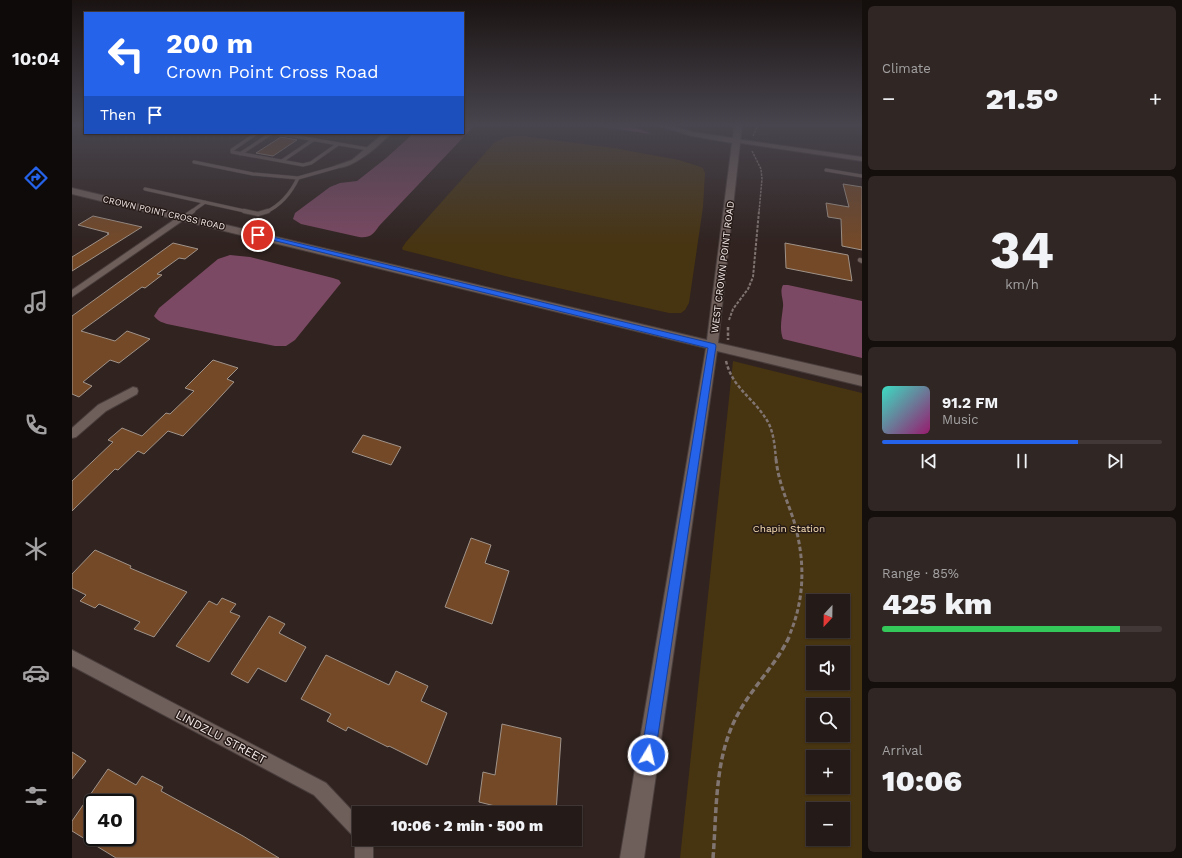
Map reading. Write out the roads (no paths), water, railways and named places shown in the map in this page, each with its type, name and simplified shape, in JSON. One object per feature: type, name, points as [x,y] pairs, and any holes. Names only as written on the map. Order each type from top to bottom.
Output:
[{"type":"street","points":[[337,167],[343,165]]},
{"type":"street","name":"WEST CROWN POINT ROAD","points":[[632,858],[720,345],[734,165]]},
{"type":"street","name":"CROWN POINT CROSS ROAD","points":[[72,191],[720,345],[862,381]]},
{"type":"street","points":[[72,294],[184,217]]},
{"type":"street","points":[[72,434],[102,408],[133,391]]},
{"type":"street","name":"LINDZLU STREET","points":[[72,658],[320,789],[352,823]]},
{"type":"street","points":[[364,846],[364,858]]},
{"type":"lane","points":[[209,165],[253,174],[298,178],[337,167]]},
{"type":"lane","points":[[826,170],[862,176]]},
{"type":"lane","points":[[145,189],[258,214],[265,213],[288,196],[294,188],[298,178]]},
{"type":"lane","points":[[184,217],[205,202]]},
{"type":"park label","name":"Chapin Station","points":[[789,528]]}]
